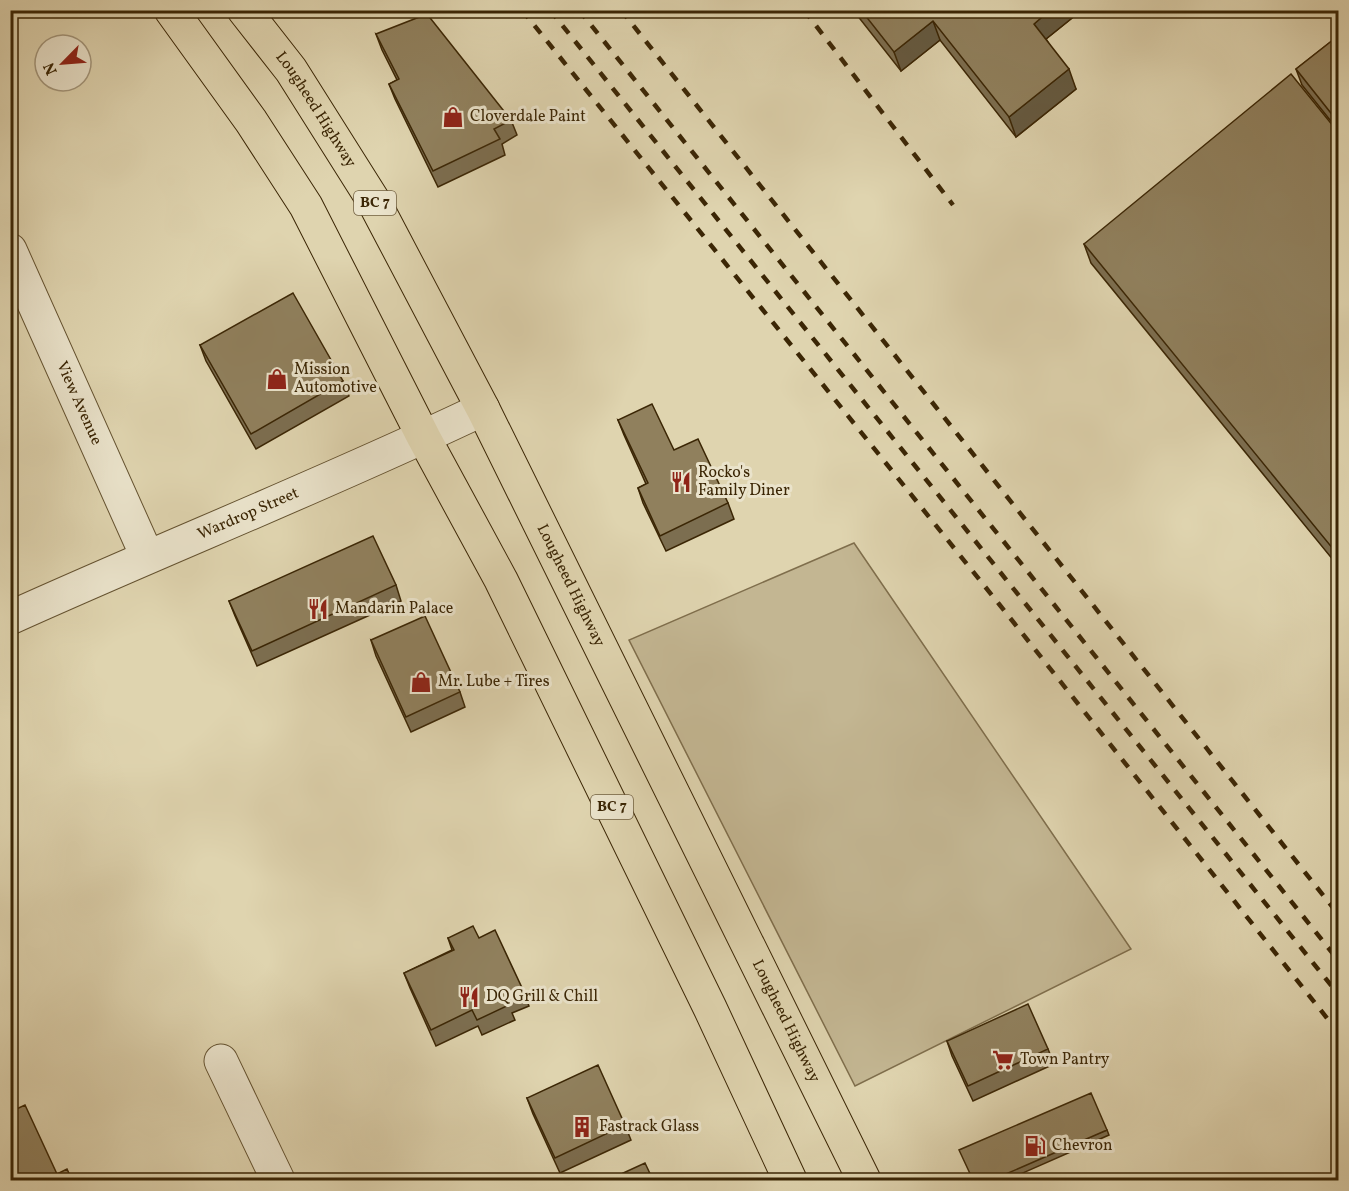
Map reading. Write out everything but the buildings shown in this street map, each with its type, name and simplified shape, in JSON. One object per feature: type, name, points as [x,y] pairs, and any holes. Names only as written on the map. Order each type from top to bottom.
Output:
[{"type":"main road","name":"BC 7","points":[[171,10],[251,121],[306,206],[424,438],[501,580],[710,1008],[790,1180]]},
{"type":"main road","name":"Lougheed Highway","points":[[244,10],[291,70],[373,200],[483,409],[864,1180]]},
{"type":"street","name":"View Avenue","points":[[10,250],[147,556]]},
{"type":"street","name":"Wardrop Street","points":[[10,618],[147,556],[424,438],[483,409]]},
{"type":"street","points":[[221,1061],[278,1180]]},
{"type":"shaded area","points":[[854,543],[1131,949],[855,1086],[629,640]]},
{"type":"railway","points":[[522,10],[999,604],[1338,1032]]},
{"type":"railway","points":[[550,10],[1338,994]]},
{"type":"railway","points":[[579,10],[1338,960]]},
{"type":"railway","points":[[621,10],[1338,914]]},
{"type":"railway","points":[[804,10],[953,205]]},
{"type":"place","name":"Cloverdale Paint","points":[[453,117]]},
{"type":"place","name":"Mission Automotive","points":[[277,379]]},
{"type":"place","name":"Rocko's Family Diner","points":[[681,482]]},
{"type":"place","name":"Mandarin Palace","points":[[318,609]]},
{"type":"place","name":"Mr. Lube + Tires","points":[[421,682]]},
{"type":"place","name":"DQ Grill & Chill","points":[[469,997]]},
{"type":"place","name":"Town Pantry","points":[[1003,1060]]},
{"type":"place","name":"Fastrack Glass","points":[[582,1127]]},
{"type":"place","name":"Chevron","points":[[1035,1146]]}]
